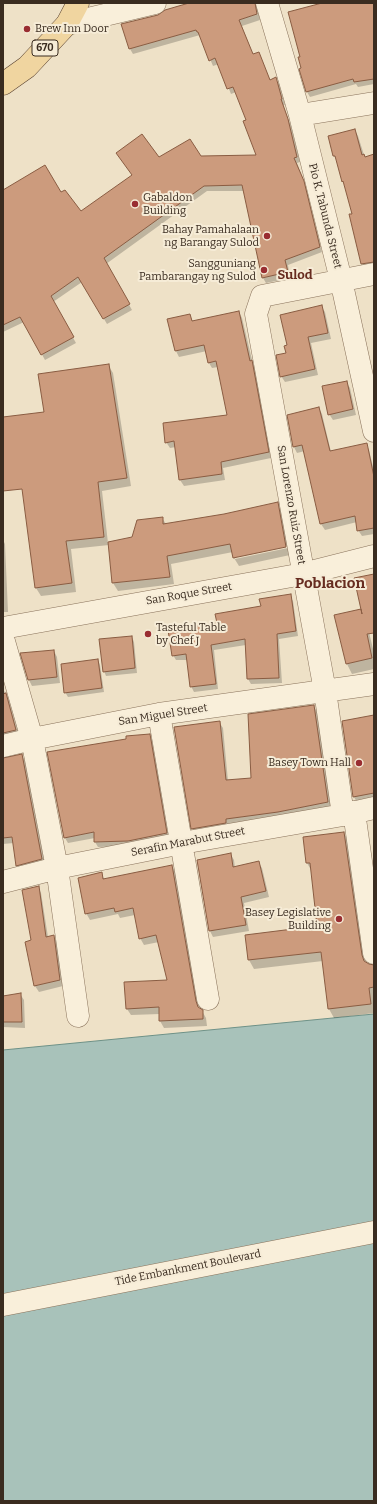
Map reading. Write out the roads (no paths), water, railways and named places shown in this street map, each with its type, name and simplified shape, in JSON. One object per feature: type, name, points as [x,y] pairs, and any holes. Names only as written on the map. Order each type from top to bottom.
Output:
[{"type":"main road","name":"670","points":[[3,84],[27,68],[67,24],[78,3]]},
{"type":"street","points":[[67,24],[155,3]]},
{"type":"street","name":"Pio K. Tabunda Street","points":[[267,3],[300,114],[341,280],[374,431]]},
{"type":"street","points":[[300,114],[374,103]]},
{"type":"street","points":[[341,280],[374,274]]},
{"type":"street","name":"San Lorenzo Ruiz Street","points":[[341,280],[262,296],[256,314],[325,691],[357,812],[374,953]]},
{"type":"street","name":"San Roque Street","points":[[3,628],[303,574],[374,556]]},
{"type":"street","points":[[3,638],[32,739],[57,868],[78,1016]]},
{"type":"street","name":"San Miguel Street","points":[[3,746],[159,714],[374,684]]},
{"type":"street","points":[[159,714],[208,999]]},
{"type":"street","name":"Serafin Marabut Street","points":[[3,882],[57,868],[182,843],[357,812]]},
{"type":"street","name":"Tide Embankment Boulevard","points":[[3,1305],[374,1232]]},
{"type":"water","points":[[374,1014],[374,1501],[3,1501],[3,1050]]},
{"type":"place","name":"Brew Inn Door","points":[[27,29]]},
{"type":"place","name":"Gabaldon Building","points":[[135,204]]},
{"type":"place","name":"Bahay Pamahalaan ng Barangay Sulod","points":[[267,236]]},
{"type":"place","name":"Sangguniang Pambarangay ng Sulod","points":[[264,270]]},
{"type":"place","name":"Tasteful Table by Chef J","points":[[148,634]]},
{"type":"place","name":"Basey Town Hall","points":[[359,763]]},
{"type":"place","name":"Basey Legislative Building","points":[[339,919]]},
{"type":"district","name":"Sulod","points":[[295,275]]},
{"type":"district","name":"Poblacion","points":[[330,584]]}]
